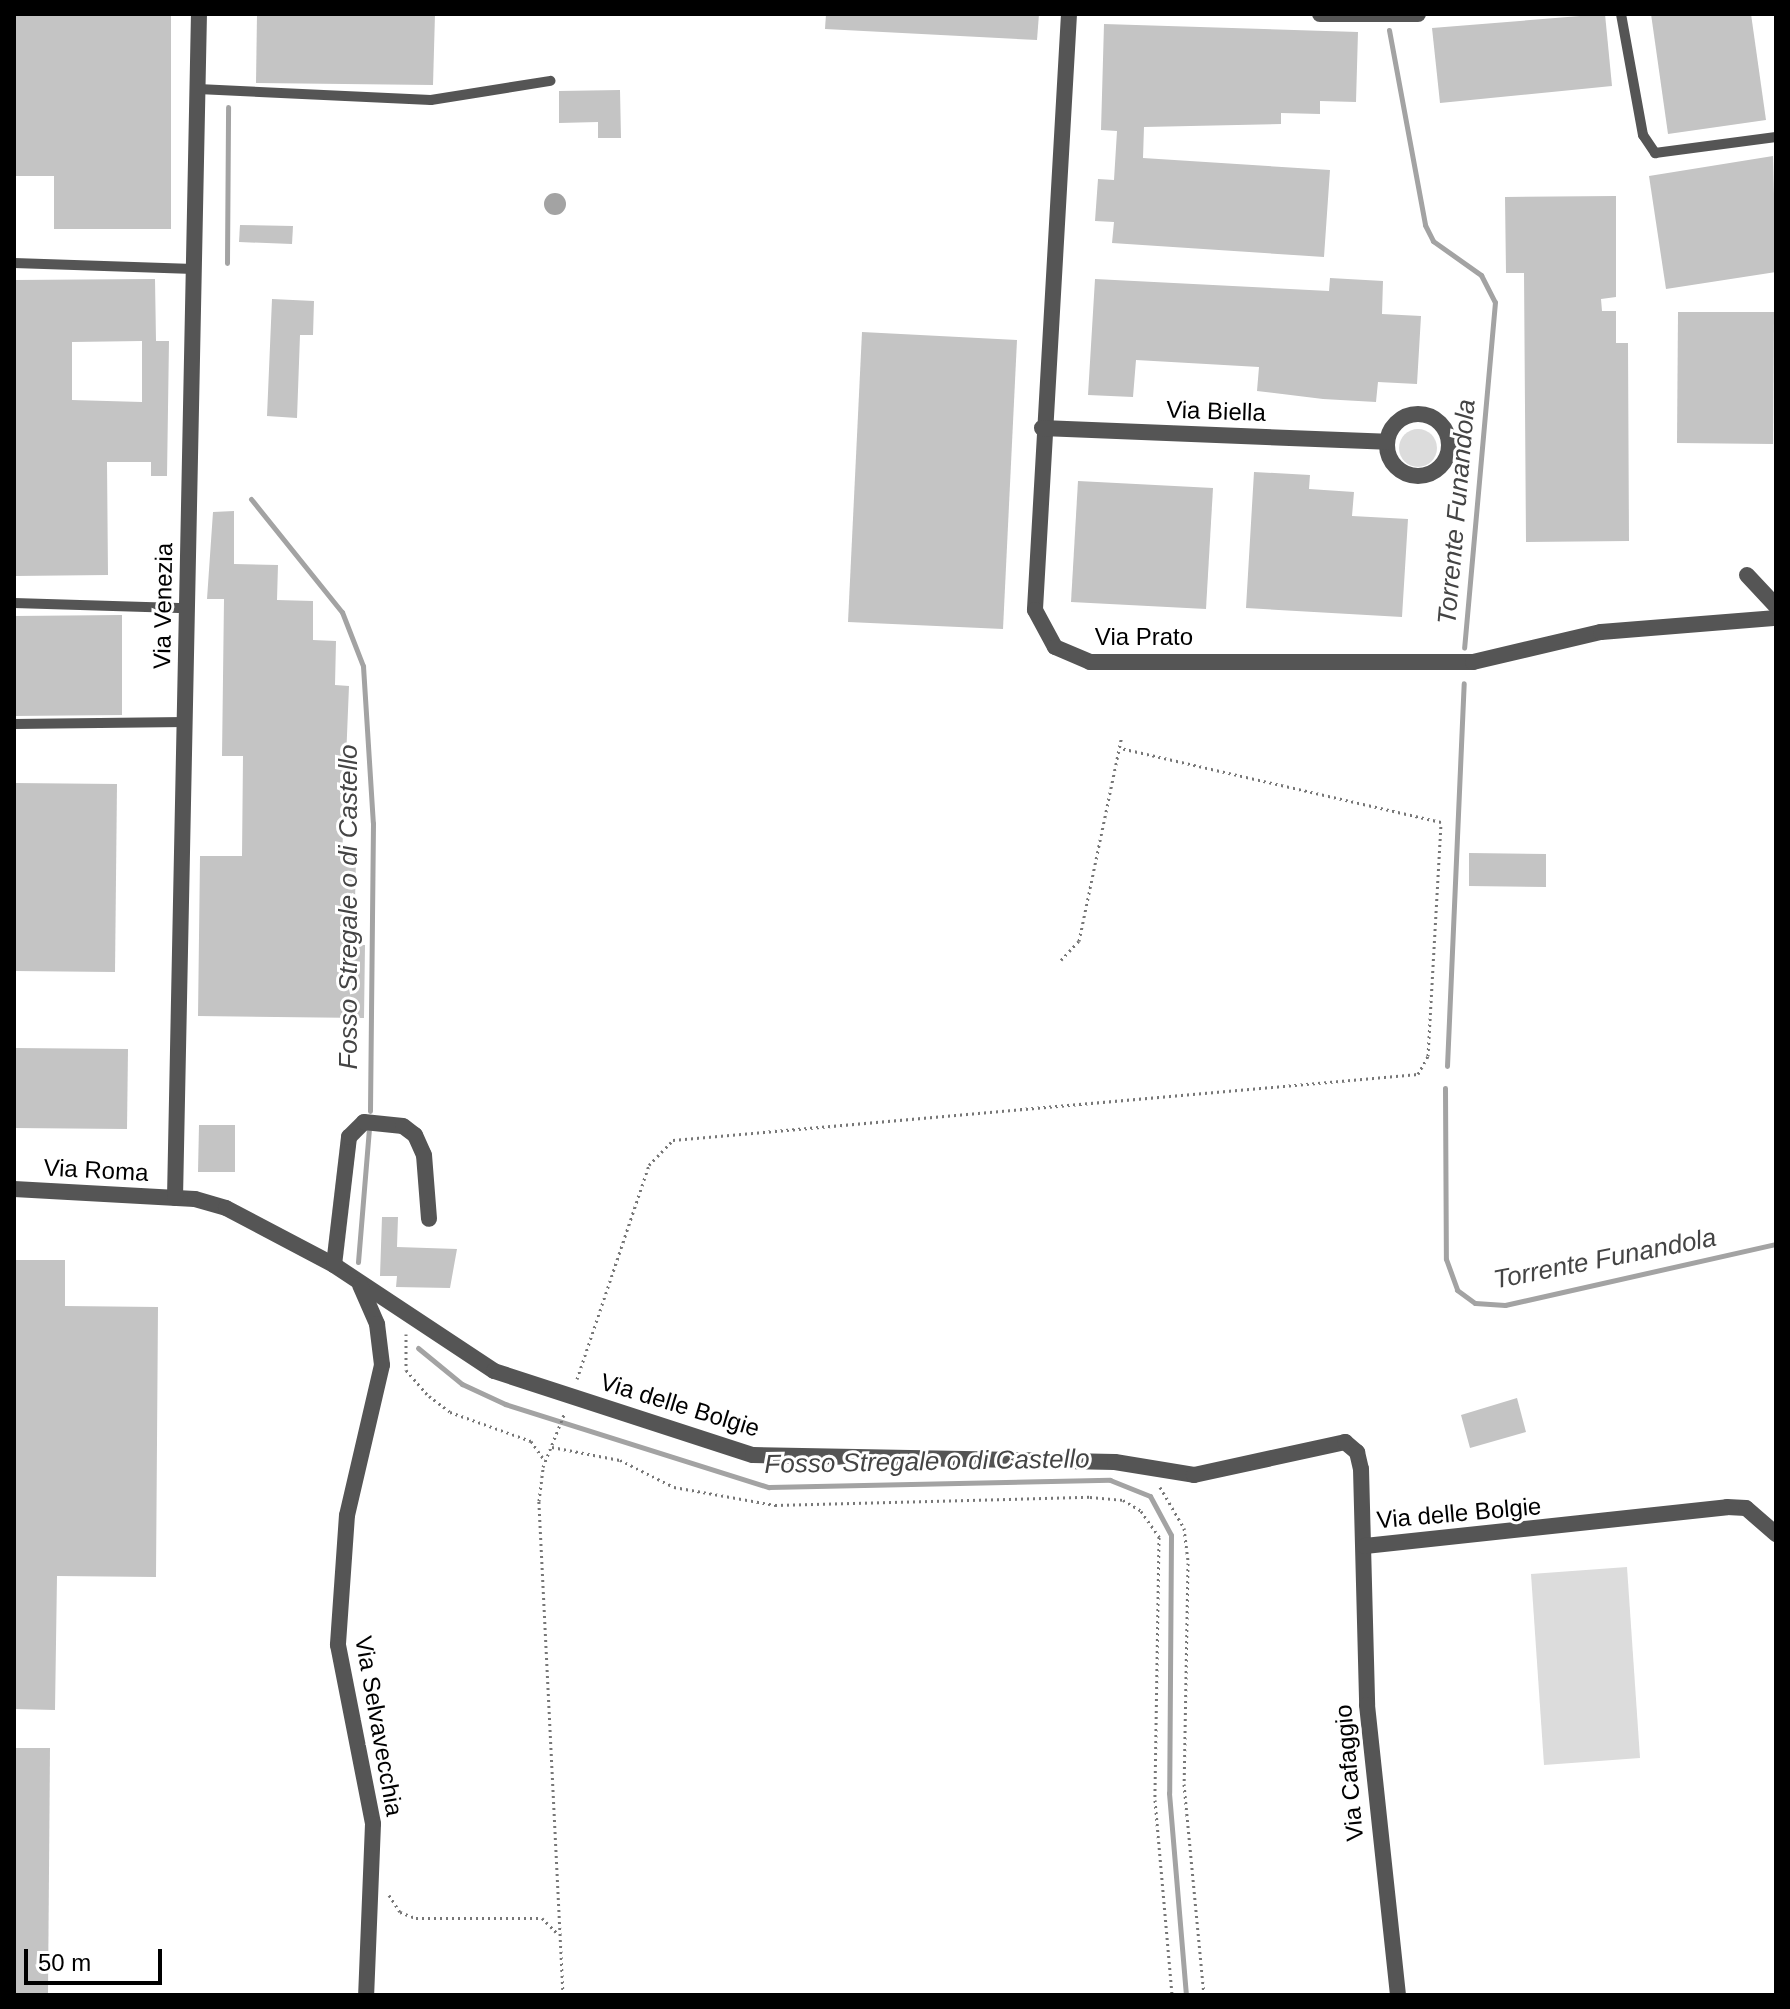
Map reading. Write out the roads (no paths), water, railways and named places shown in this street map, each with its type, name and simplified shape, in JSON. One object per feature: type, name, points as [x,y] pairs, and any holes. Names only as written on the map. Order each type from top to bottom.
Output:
[{"type":"street","name":"Via Venezia","points":[[175,1198],[199,14]]},
{"type":"street","name":"Via Prato","points":[[1069,14],[1042,428],[1035,610],[1055,647],[1080,661],[1473,662],[1601,632],[1776,618]]},
{"type":"street","points":[[1320,14],[1418,14]]},
{"type":"street","name":"Via Biella","points":[[1042,428],[1387,442]]},
{"type":"street","points":[[1747,575],[1776,606]]},
{"type":"street","points":[[334,1265],[349,1137],[364,1122],[403,1126],[415,1135],[424,1155],[429,1219]]},
{"type":"street","name":"Via Roma","points":[[14,1189],[175,1198],[226,1208],[334,1265]]},
{"type":"street","name":"Via delle Bolgie","points":[[334,1265],[494,1371],[569,1400],[753,1455],[1135,1466],[1194,1475],[1240,1471],[1345,1442],[1357,1452],[1365,1546],[1727,1507],[1746,1508],[1776,1534]]},
{"type":"street","name":"Via Selvavecchia","points":[[359,1282],[377,1324],[382,1365],[347,1515],[338,1645],[373,1824],[366,1995]]},
{"type":"street","name":"Via Cafaggio","points":[[1365,1546],[1367,1705],[1398,1995]]},
{"type":"lane","points":[[1621,14],[1643,135],[1655,153],[1776,137]]},
{"type":"lane","points":[[198,89],[431,100],[550,81]]},
{"type":"lane","points":[[14,263],[194,269]]},
{"type":"lane","points":[[14,603],[187,608]]},
{"type":"lane","points":[[14,724],[185,722]]},
{"type":"waterway","name":"Torrente Funandola","points":[[1389,30],[1425,225],[1433,241],[1481,275],[1495,302],[1464,648]]},
{"type":"waterway","name":"Fosso Stregale o di Castello","points":[[227,263],[228,107]]},
{"type":"waterway","name":"Fosso Stregale o di Castello","points":[[251,499],[342,612],[363,666],[373,823],[370,1111]]},
{"type":"waterway","name":"Torrente Funandola","points":[[1447,1066],[1464,683]]},
{"type":"waterway","name":"Torrente Funandola","points":[[1445,1088],[1446,1259],[1457,1290],[1475,1303],[1505,1305],[1776,1244]]},
{"type":"waterway","name":"Fosso Stregale o di Castello","points":[[358,1262],[369,1128]]},
{"type":"waterway","name":"Fosso Stregale o di Castello","points":[[418,1348],[462,1384],[505,1404],[769,1487],[1110,1480],[1150,1496],[1171,1535],[1169,1793],[1186,1995]]}]
